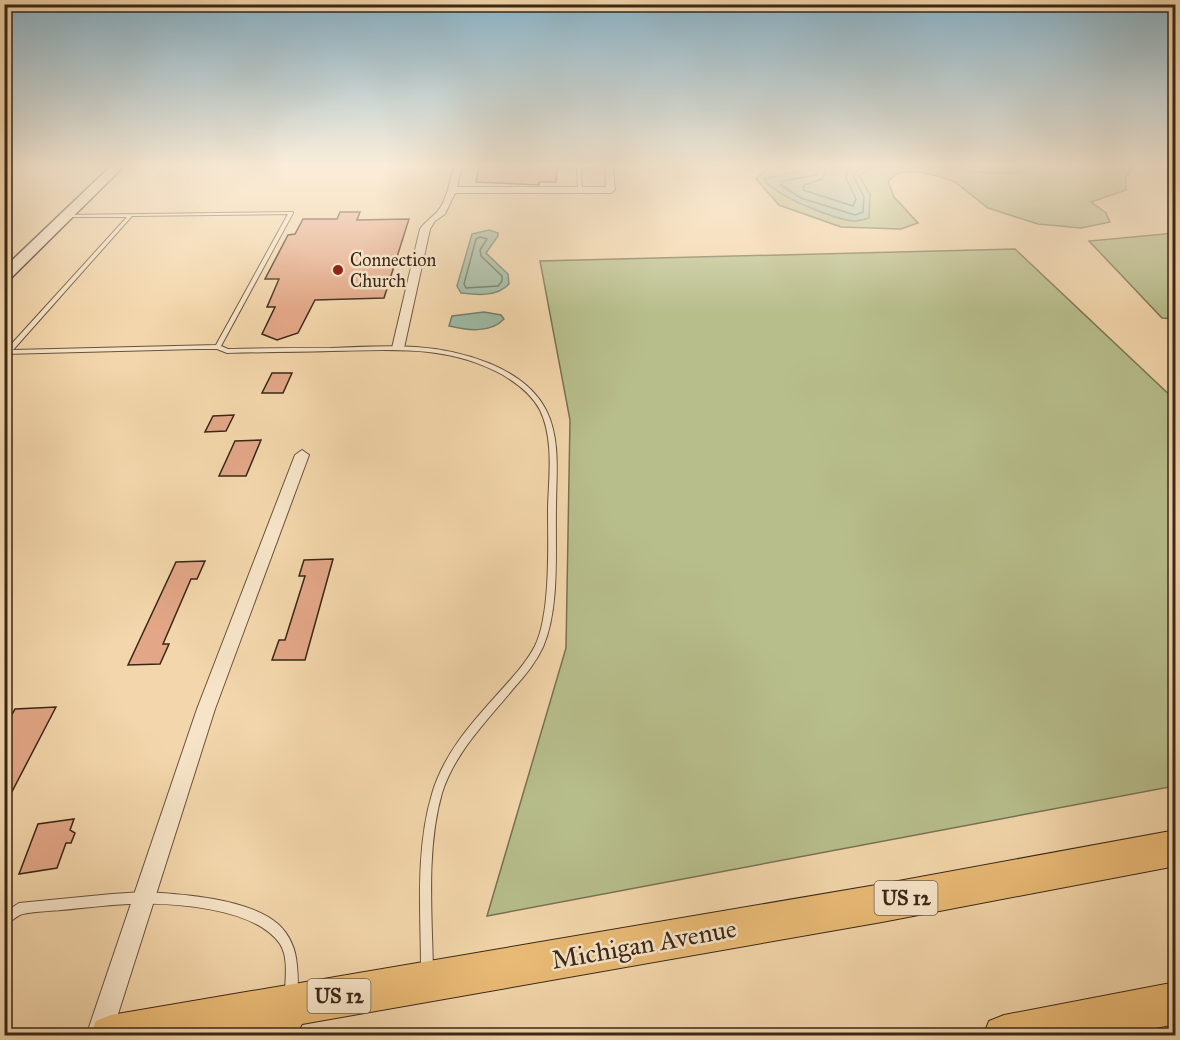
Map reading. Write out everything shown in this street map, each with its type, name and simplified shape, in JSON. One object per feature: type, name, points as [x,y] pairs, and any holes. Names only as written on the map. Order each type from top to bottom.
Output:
[{"type":"main road","name":"Michigan Avenue","points":[[111,1035],[280,1020],[426,982],[882,903],[1176,848]]},
{"type":"main road","points":[[1004,1035],[1176,1004]]},
{"type":"street","points":[[398,348],[426,229],[432,219],[438,215]]},
{"type":"street","points":[[4,277],[67,216]]},
{"type":"street","points":[[98,1035],[206,709],[302,455]]},
{"type":"lane","points":[[6,352],[131,215]]},
{"type":"lane","points":[[67,216],[168,215]]},
{"type":"lane","points":[[218,348],[290,215]]},
{"type":"lane","points":[[6,352],[218,348],[226,351],[398,348],[437,351],[474,360],[500,371],[527,389],[543,410],[550,432],[553,468],[547,617],[539,647],[512,685],[467,738],[445,771],[431,813],[427,881],[426,982]]},
{"type":"lane","points":[[4,920],[19,909],[142,898],[231,908],[253,916],[271,927],[284,939],[292,958],[280,1020]]},
{"type":"shaded area","points":[[806,215],[910,215],[918,223],[901,229],[841,227]]},
{"type":"shaded area","points":[[1008,215],[1107,215],[1110,222],[1081,228],[1038,224]]},
{"type":"shaded area","points":[[1175,233],[1175,319],[1162,318],[1089,241]]},
{"type":"shaded area","points":[[1015,249],[1175,400],[1175,786],[487,916],[566,648],[570,420],[540,261]]},
{"type":"water","points":[[828,215],[869,215],[869,218],[855,221]]},
{"type":"water","points":[[489,230],[498,233],[498,236],[486,253],[508,274],[509,284],[493,293],[461,293],[457,286],[472,234]]},
{"type":"water","points":[[484,312],[501,315],[504,319],[485,329],[449,326],[452,316]]},
{"type":"building","name":"Connection Church","points":[[339,215],[359,215],[357,220],[409,219],[384,298],[315,300],[298,333],[277,340],[262,334],[275,307],[267,307],[279,279],[265,279],[288,235],[295,234],[303,219],[337,219]]},
{"type":"building","points":[[272,373],[292,373],[283,393],[262,393]]},
{"type":"building","points":[[234,415],[226,431],[205,432],[213,416]]},
{"type":"building","points":[[261,440],[246,476],[219,476],[235,441]]},
{"type":"building","points":[[333,559],[305,660],[272,660],[279,640],[285,640],[305,576],[299,576],[304,560]]},
{"type":"building","points":[[205,561],[197,579],[191,579],[163,644],[169,644],[160,664],[128,665],[176,562]]},
{"type":"building","points":[[56,707],[4,807],[4,728],[15,709]]},
{"type":"building","points":[[74,819],[70,830],[75,833],[71,843],[66,843],[57,868],[19,874],[38,824]]},
{"type":"place","name":"Connection Church","points":[[338,270]]}]
